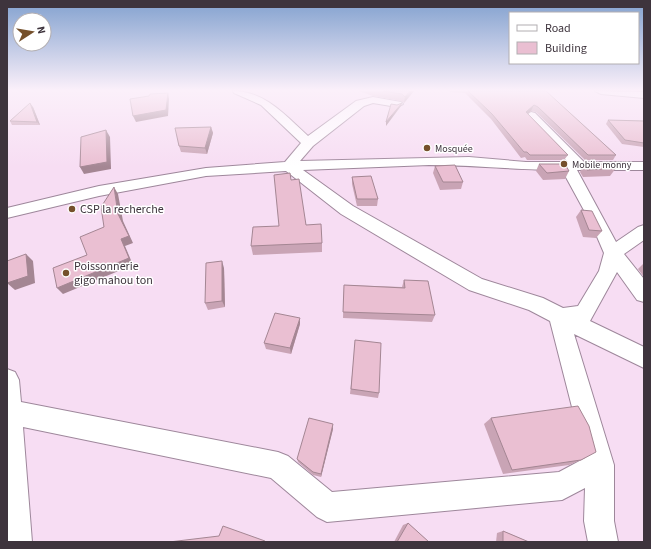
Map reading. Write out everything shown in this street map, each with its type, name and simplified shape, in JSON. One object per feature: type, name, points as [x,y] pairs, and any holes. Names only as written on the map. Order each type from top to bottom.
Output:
[{"type":"street","points":[[280,117],[308,143]]},
{"type":"street","points":[[289,166],[308,143],[344,117]]},
{"type":"street","points":[[532,117],[573,165],[613,253],[644,294]]},
{"type":"street","points":[[7,213],[99,190],[206,172],[289,166],[429,161],[469,161],[526,166],[644,166]]},
{"type":"street","points":[[289,166],[347,210],[476,285],[536,304],[559,317],[642,355]]},
{"type":"street","points":[[559,317],[584,314],[608,272],[613,253],[644,231]]},
{"type":"street","points":[[559,317],[600,465],[599,521],[603,542]]},
{"type":"street","points":[[7,380],[18,542]]},
{"type":"street","points":[[9,412],[278,466],[327,507],[562,486],[600,465]]},
{"type":"building","points":[[15,117],[35,117],[37,122],[10,121]]},
{"type":"building","points":[[494,117],[531,117],[568,155],[530,155],[527,152],[524,152]]},
{"type":"building","points":[[548,117],[574,117],[616,155],[588,155]]},
{"type":"building","points":[[608,120],[644,121],[644,143],[625,140]]},
{"type":"building","points":[[211,127],[205,148],[179,146],[175,128]]},
{"type":"building","points":[[106,130],[107,162],[80,167],[81,137]]},
{"type":"building","points":[[539,164],[565,164],[569,171],[547,173]]},
{"type":"building","points":[[584,164],[611,164],[616,168],[587,170]]},
{"type":"building","points":[[455,165],[463,182],[443,182],[435,166]]},
{"type":"building","points":[[290,173],[291,180],[299,179],[306,225],[321,224],[322,243],[251,246],[253,227],[279,226],[274,175]]},
{"type":"building","points":[[371,176],[378,199],[357,199],[352,177]]},
{"type":"building","points":[[114,187],[118,214],[129,236],[121,239],[129,258],[57,288],[53,268],[87,255],[80,237],[104,227],[101,207]]},
{"type":"building","points":[[581,210],[592,211],[602,231],[589,230]]},
{"type":"building","points":[[26,254],[28,276],[7,283],[7,261]]},
{"type":"building","points":[[222,261],[222,301],[205,303],[206,263]]},
{"type":"building","points":[[404,280],[428,281],[435,315],[343,312],[344,285],[405,288]]},
{"type":"building","points":[[275,313],[300,318],[290,348],[264,343]]},
{"type":"building","points":[[355,340],[381,343],[379,393],[351,389]]},
{"type":"building","points":[[578,406],[589,426],[596,452],[581,460],[512,470],[491,418]]},
{"type":"building","points":[[309,418],[333,424],[321,474],[313,472],[297,459]]},
{"type":"building","points":[[408,523],[429,542],[397,542]]},
{"type":"building","points":[[223,526],[265,542],[169,542],[219,536]]},
{"type":"building","points":[[503,531],[529,542],[503,542]]},
{"type":"place","name":"Mosquée","points":[[427,148]]},
{"type":"place","name":"Mobile monny","points":[[564,164]]},
{"type":"place","name":"CSP la recherche","points":[[72,209]]},
{"type":"place","name":"Poissonnerie gigo mahou ton","points":[[66,273]]}]
